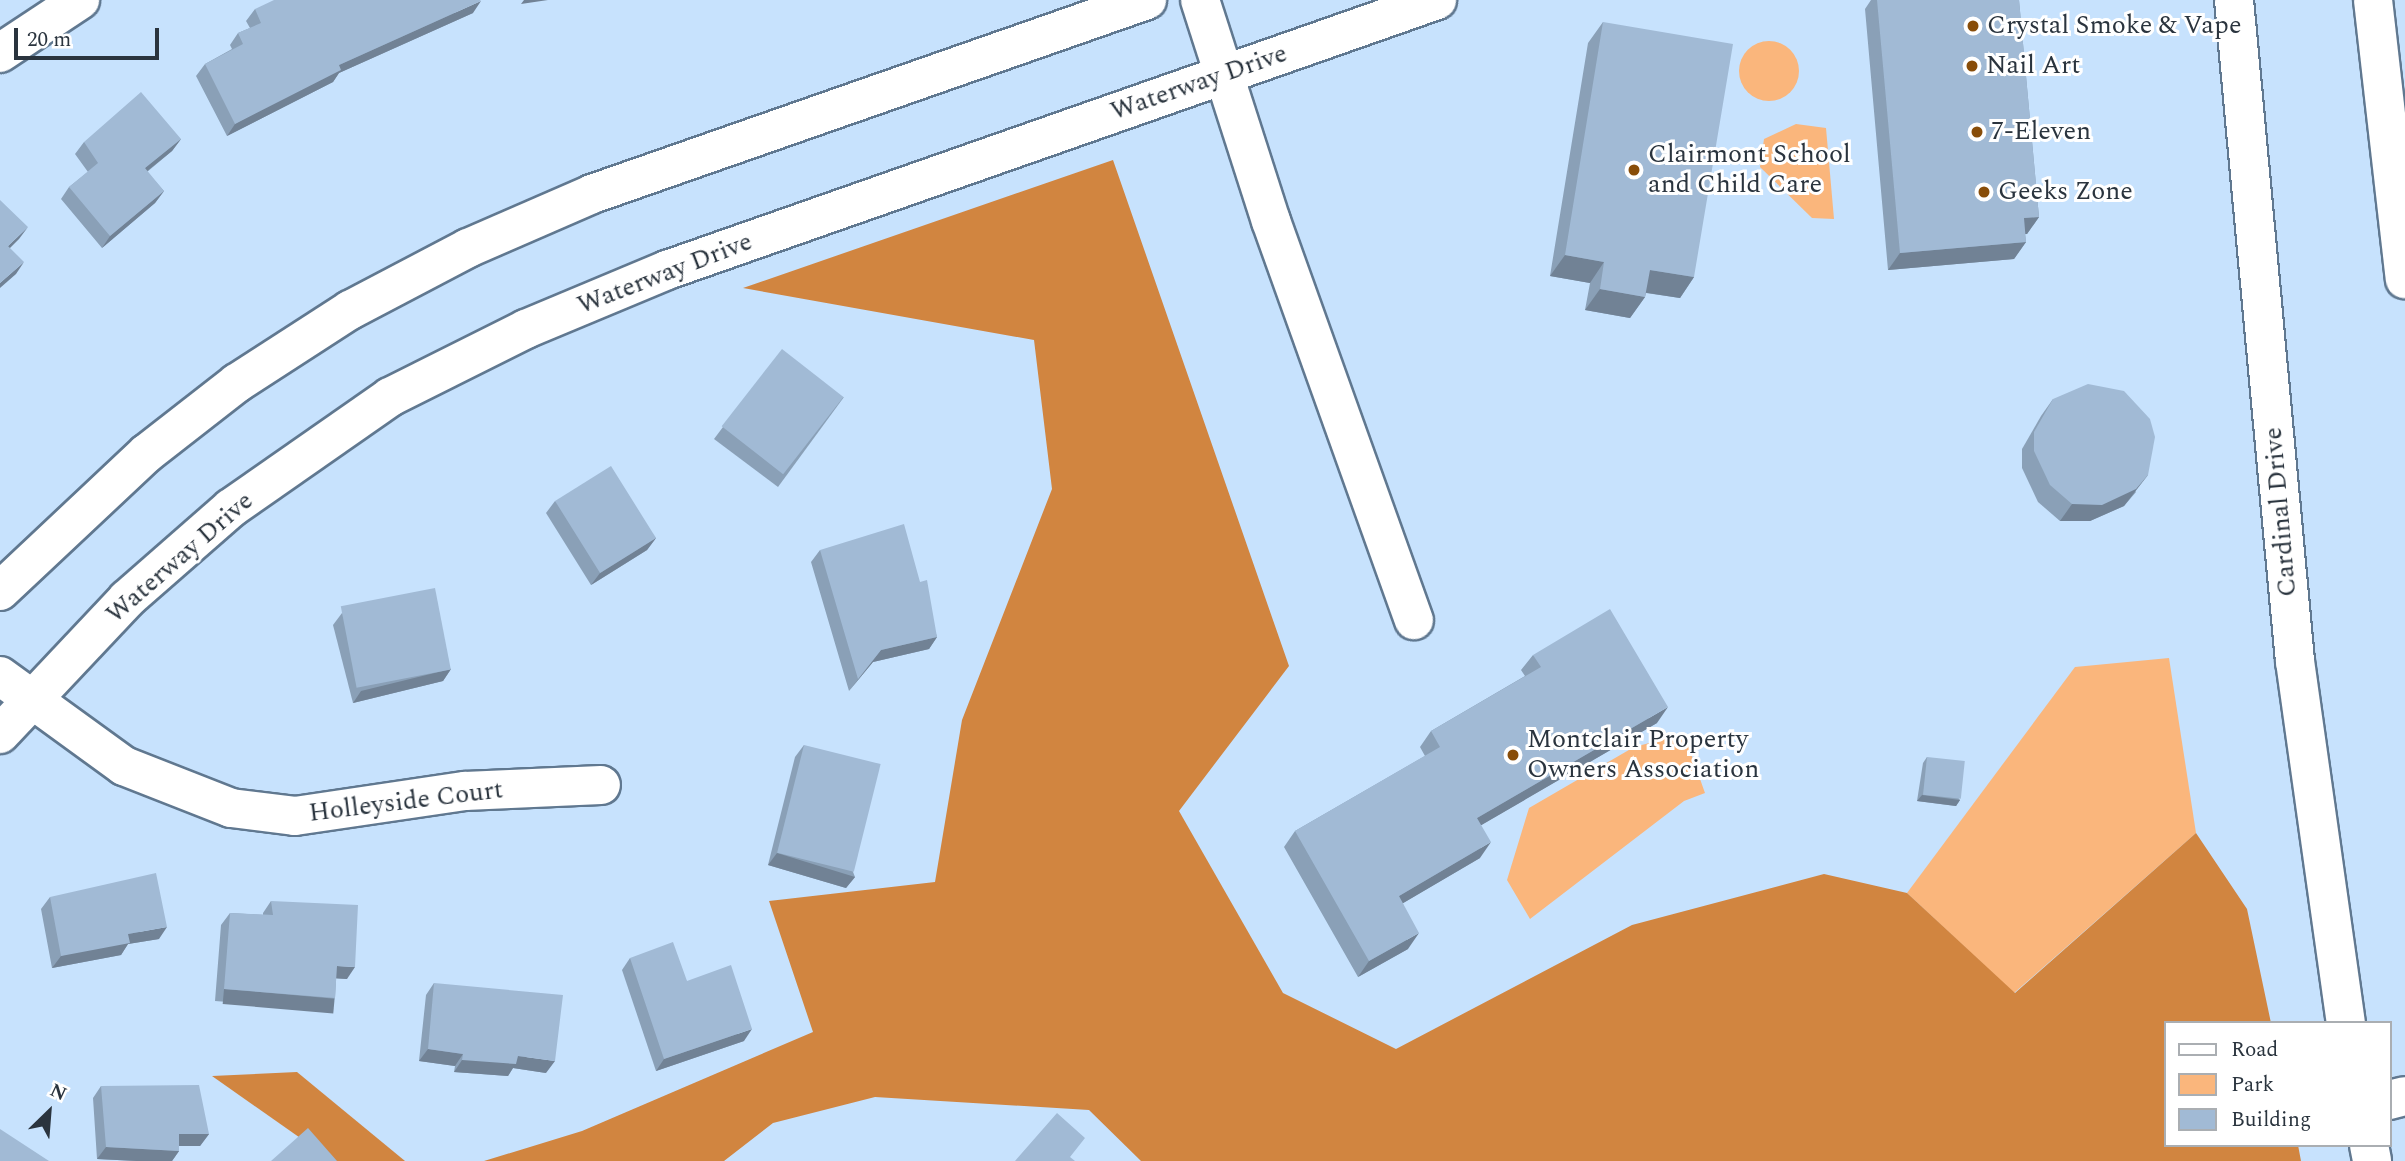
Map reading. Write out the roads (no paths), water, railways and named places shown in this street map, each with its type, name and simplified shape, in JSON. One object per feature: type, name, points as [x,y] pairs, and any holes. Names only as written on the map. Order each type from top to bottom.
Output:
[{"type":"main road","points":[[0,53],[80,0]]},
{"type":"main road","points":[[0,591],[146,453],[237,383],[350,310],[468,247],[592,194],[1146,0]]},
{"type":"main road","points":[[1200,0],[1414,620]]},
{"type":"main road","name":"Waterway Drive","points":[[0,734],[127,599],[232,508],[390,397],[526,329],[667,270],[1437,0]]},
{"type":"main road","name":"Cardinal Drive","points":[[2234,0],[2295,661],[2346,1021]]},
{"type":"main road","points":[[2373,0],[2405,279]]},
{"type":"main road","name":"Holleyside Court","points":[[0,676],[124,766],[231,808],[332,814],[465,791],[601,785]]},
{"type":"place","name":"Crystal Smoke & Vape","points":[[1973,26]]},
{"type":"place","name":"Nail Art","points":[[1972,66]]},
{"type":"place","name":"7-Eleven","points":[[1977,132]]},
{"type":"place","name":"Clairmont School and Child Care","points":[[1634,170]]},
{"type":"place","name":"Geeks Zone","points":[[1984,192]]},
{"type":"place","name":"Montclair Property Owners Association","points":[[1513,755]]}]
